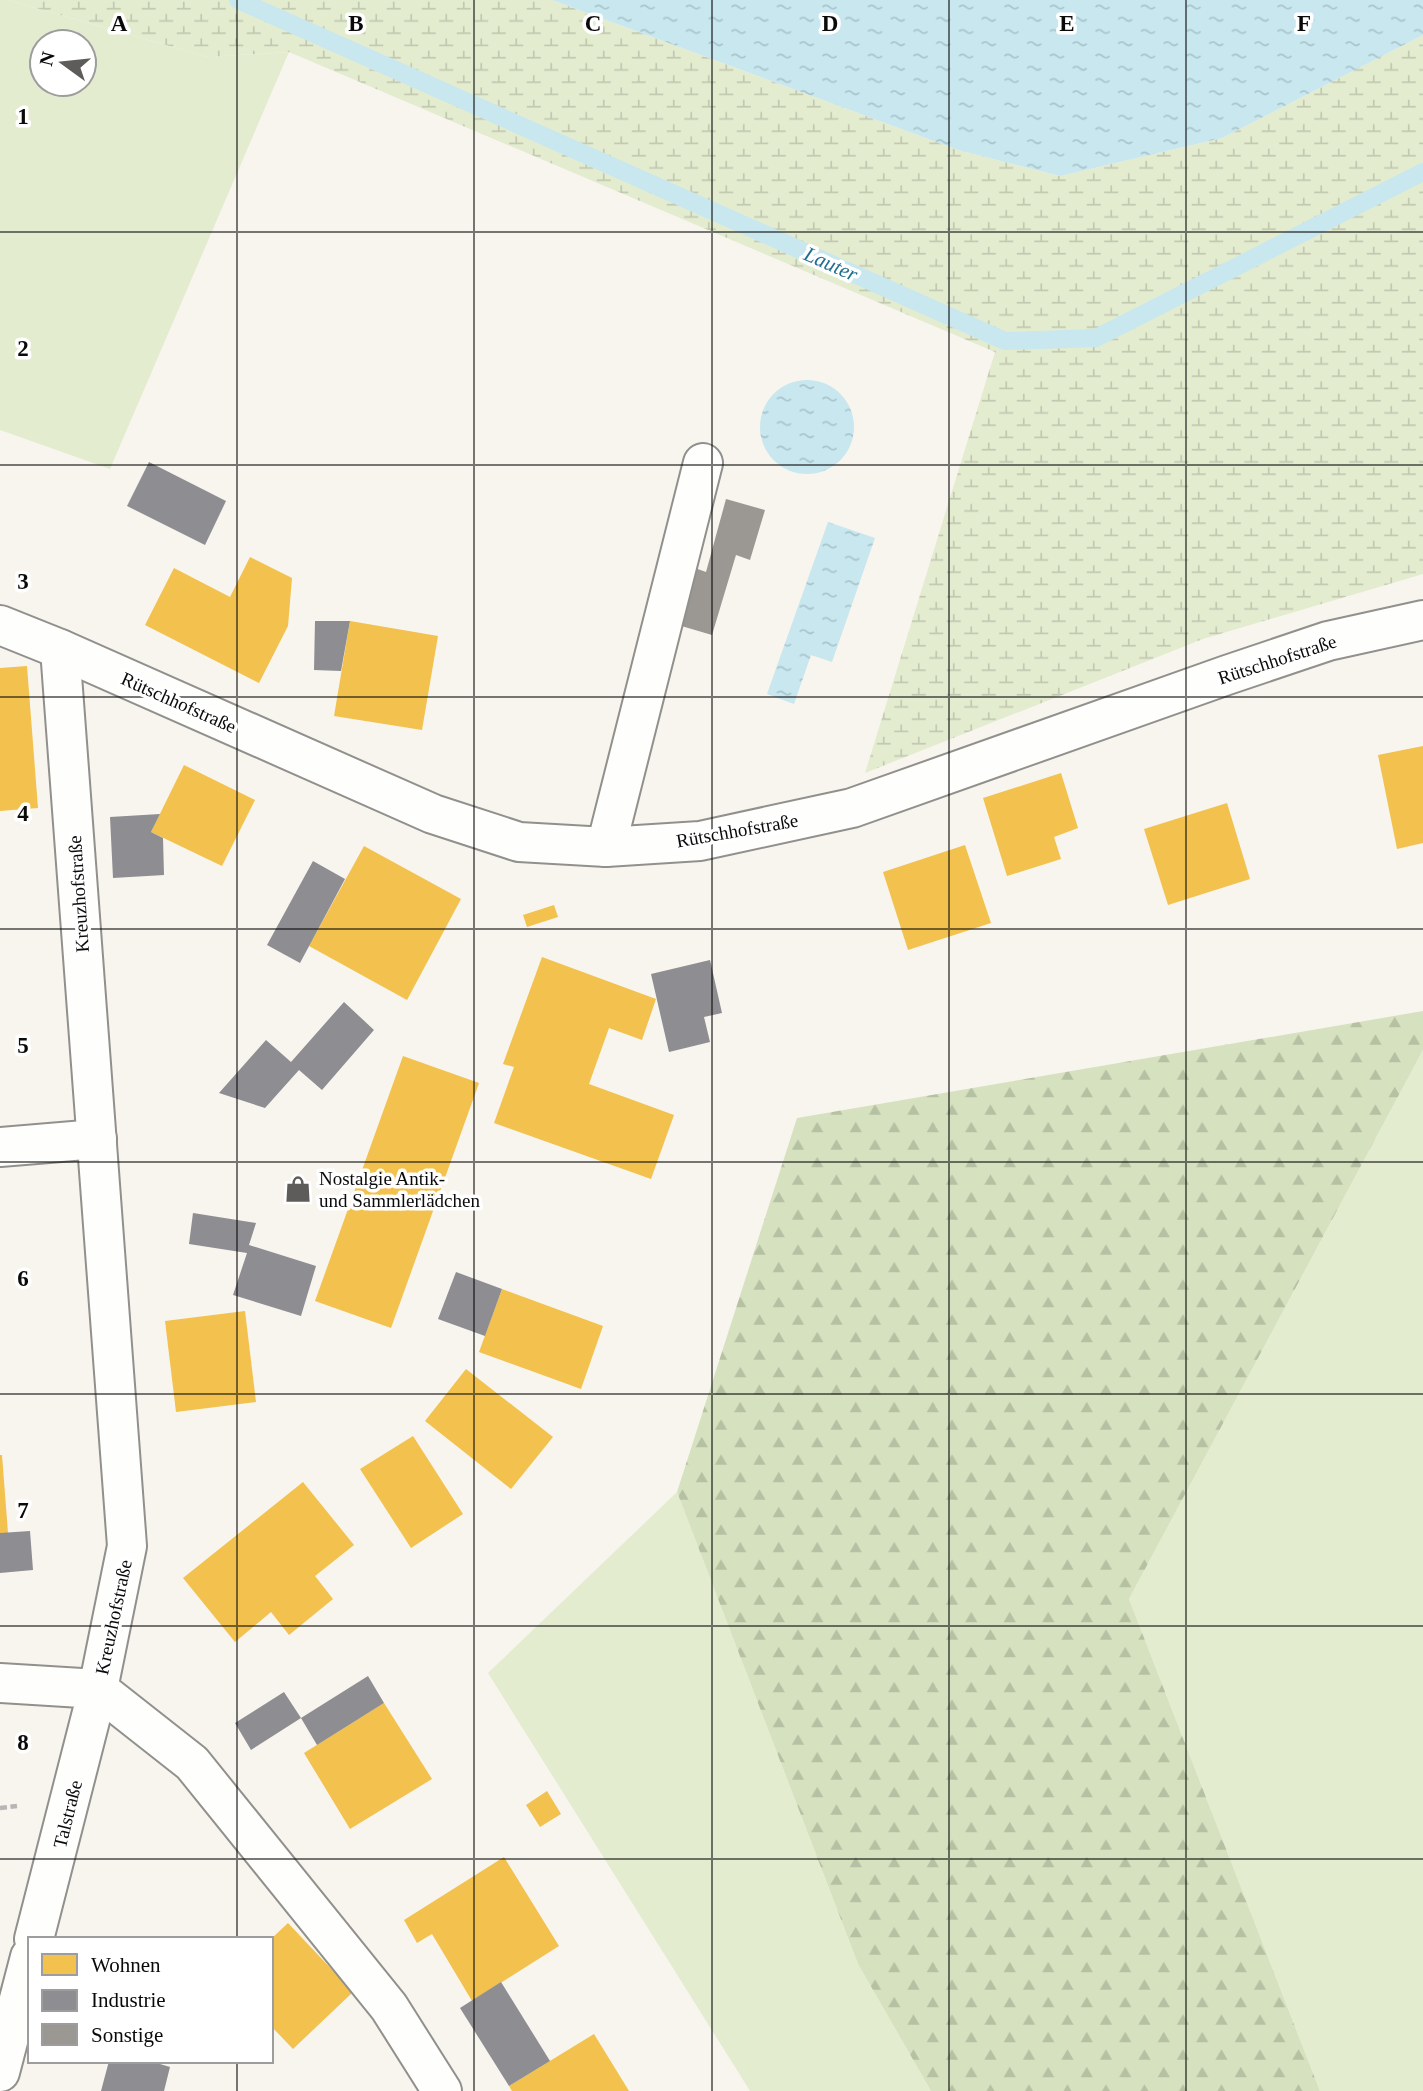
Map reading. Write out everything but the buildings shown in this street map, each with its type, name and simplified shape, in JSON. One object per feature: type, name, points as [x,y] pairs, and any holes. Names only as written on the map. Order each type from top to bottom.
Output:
[{"type":"street","points":[[606,847],[703,463]]},
{"type":"street","name":"Rütschhofstraße","points":[[0,625],[432,814],[519,842],[606,847],[700,841],[852,808],[1315,645],[1423,620]]},
{"type":"street","name":"Kreuzhofstraße","points":[[60,649],[127,1546],[98,1689],[192,1763],[389,2007],[442,2091]]},
{"type":"street","points":[[0,1147],[97,1139]]},
{"type":"street","points":[[0,1683],[98,1689]]},
{"type":"street","name":"Talstraße","points":[[35,1937],[98,1689]]},
{"type":"street","points":[[0,2072],[28,1965]]},
{"type":"green space","points":[[0,0],[8,0],[208,57],[289,52],[110,469],[0,430]]},
{"type":"green space","points":[[8,0],[552,0],[958,150],[1060,176],[1222,138],[1423,35],[1423,574],[1203,639],[865,773],[995,352],[289,52],[208,57]]},
{"type":"green space","points":[[1423,1011],[1423,1050],[1129,1599],[1320,2091],[931,2091],[858,1964],[677,1492],[797,1118]]},
{"type":"green space","points":[[1423,1050],[1423,2091],[1320,2091],[1129,1599]]},
{"type":"green space","points":[[677,1492],[858,1964],[931,2091],[750,2091],[488,1673]]},
{"type":"water","points":[[552,0],[1423,0],[1423,35],[1222,138],[1060,176],[958,150]]},
{"type":"water","points":[[807,380],[825,384],[840,394],[850,409],[854,427],[850,445],[840,460],[825,470],[807,474],[789,470],[774,460],[764,445],[760,427],[764,409],[774,394],[789,384]]},
{"type":"water","points":[[828,522],[875,538],[832,662],[811,655],[794,704],[767,694]]},
{"type":"waterway","name":"Lauter","points":[[238,0],[1005,341],[1096,338],[1423,172]]},
{"type":"place","name":"Nostalgie Antik- und Sammlerlädchen","points":[[298,1189]]}]
